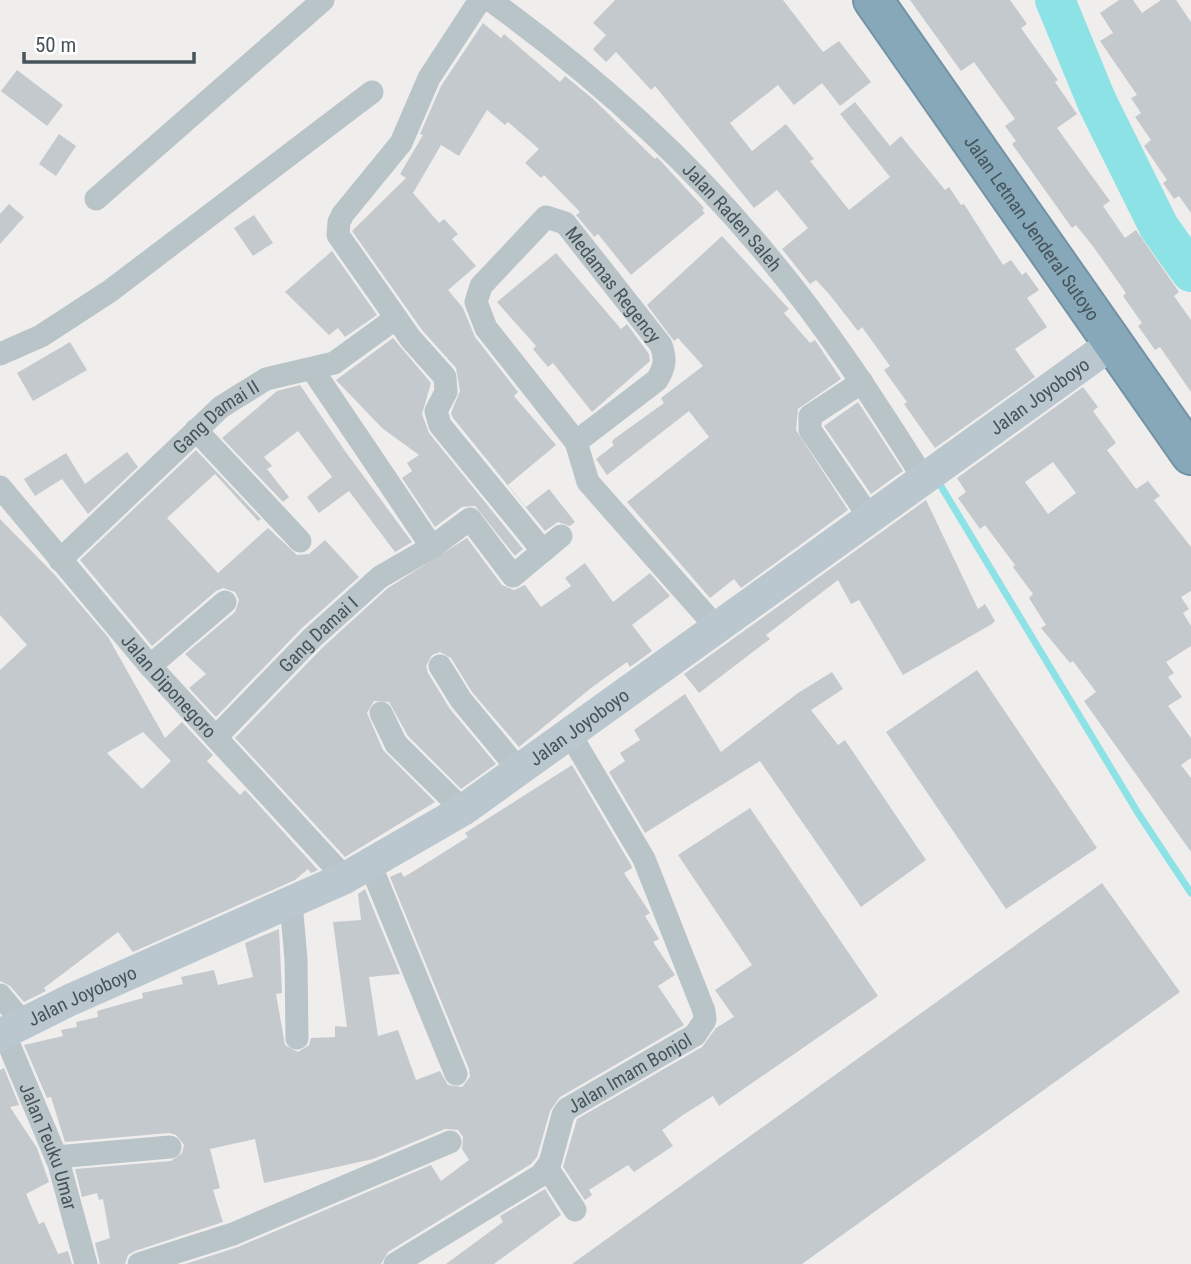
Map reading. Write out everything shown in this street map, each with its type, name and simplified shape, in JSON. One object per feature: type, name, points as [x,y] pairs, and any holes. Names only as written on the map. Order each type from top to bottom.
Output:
[{"type":"highway","name":"Jalan Letnan Jenderal Sutoyo","points":[[873,0],[1113,343],[1187,442]]},
{"type":"street","points":[[96,199],[323,0]]},
{"type":"street","points":[[480,0],[429,78],[401,143],[339,222],[338,235],[396,318],[445,377],[446,392],[436,411],[440,425],[542,551],[561,536]]},
{"type":"street","name":"Jalan Raden Saleh","points":[[490,0],[580,68],[674,153],[766,254],[862,382],[936,470]]},
{"type":"street","points":[[0,354],[41,336],[110,291],[372,92]]},
{"type":"street","name":"Medamas Regency","points":[[576,442],[657,380],[664,369],[665,355],[661,345],[565,223],[546,217],[481,286],[476,302],[486,328],[576,442],[588,482],[717,628]]},
{"type":"street","name":"Gang Damai II","points":[[60,559],[221,407],[266,379],[334,363],[396,318]]},
{"type":"street","name":"Jalan Joyoboyo","points":[[9,1030],[179,950],[291,903],[357,871],[463,810],[1113,343]]},
{"type":"street","points":[[312,369],[432,547]]},
{"type":"street","points":[[862,382],[810,416],[808,421],[810,430],[870,518]]},
{"type":"street","points":[[196,430],[300,541]]},
{"type":"street","name":"Jalan Diponegoro","points":[[0,487],[150,666],[216,737],[357,871]]},
{"type":"street","name":"Gang Damai I","points":[[216,737],[312,638],[380,577],[432,547],[470,519],[512,575],[542,551]]},
{"type":"street","points":[[150,666],[225,602]]},
{"type":"street","points":[[440,666],[461,700],[519,770]]},
{"type":"street","points":[[381,713],[396,744],[463,810]]},
{"type":"street","name":"Jalan Imam Bonjol","points":[[548,1169],[567,1109],[695,1035],[705,1020],[644,859],[570,734]]},
{"type":"street","points":[[357,871],[456,1074]]},
{"type":"street","points":[[291,903],[296,959],[297,1038]]},
{"type":"street","name":"Jalan Teuku Umar","points":[[0,995],[9,1030],[56,1157],[86,1264]]},
{"type":"street","points":[[139,1264],[233,1234],[450,1142]]},
{"type":"street","points":[[56,1157],[170,1147]]},
{"type":"street","points":[[395,1264],[424,1256],[548,1169],[575,1210]]},
{"type":"building","points":[[615,0],[783,0],[823,52],[839,41],[871,82],[840,106],[822,83],[794,105],[778,85],[730,123],[752,151],[786,124],[814,159],[810,161],[849,210],[890,177],[840,114],[855,102],[890,146],[901,136],[945,190],[949,187],[961,205],[964,204],[1003,265],[1011,260],[1022,275],[1026,272],[1039,290],[1027,298],[1047,327],[1015,349],[1035,377],[935,448],[884,370],[890,366],[862,327],[858,331],[829,294],[816,280],[810,284],[782,249],[808,228],[777,190],[754,208],[655,86],[651,90],[616,52],[606,62],[593,49],[606,35],[593,23]]},
{"type":"building","points":[[910,0],[1010,0],[1027,24],[1021,28],[1058,80],[1055,82],[1077,114],[1057,128],[1110,201],[1103,206],[1125,238],[1136,230],[1179,292],[1174,296],[1191,320],[1191,392],[1160,347],[1155,350],[1138,326],[1142,323],[1123,296],[1126,293],[1095,249],[1076,225],[1072,228],[1012,144],[1016,141],[1005,126],[1015,119],[974,62],[961,71]]},
{"type":"building","points":[[1119,0],[1133,0],[1142,13],[1161,0],[1176,0],[1191,22],[1191,213],[1179,196],[1174,199],[1163,183],[1167,180],[1144,146],[1151,140],[1135,117],[1141,113],[1131,98],[1137,95],[1100,41],[1113,33],[1100,13]]},
{"type":"building","points":[[483,23],[501,38],[504,34],[560,82],[565,76],[592,98],[655,159],[657,157],[704,208],[702,210],[705,213],[631,275],[598,234],[594,237],[576,215],[580,212],[544,175],[541,178],[525,163],[539,149],[508,122],[505,125],[487,110],[459,156],[441,145],[413,193],[439,223],[444,219],[458,234],[452,239],[476,266],[448,290],[463,308],[475,337],[518,392],[514,396],[556,445],[508,485],[526,507],[549,489],[575,522],[570,526],[558,522],[545,531],[453,418],[451,413],[460,391],[456,368],[422,330],[352,231],[406,178],[400,174],[423,135],[420,134],[441,86]]},
{"type":"building","points":[[17,70],[63,105],[47,126],[1,91]]},
{"type":"building","points":[[59,134],[76,146],[56,176],[39,164]]},
{"type":"building","points":[[9,204],[24,217],[0,244],[0,214]]},
{"type":"building","points":[[254,215],[273,243],[253,256],[234,228]]},
{"type":"building","points":[[722,236],[789,309],[784,313],[810,343],[815,340],[841,379],[798,409],[796,430],[848,510],[741,588],[734,579],[710,598],[627,502],[709,437],[689,411],[607,475],[596,459],[614,445],[614,439],[664,403],[661,398],[703,366],[678,338],[674,341],[647,305]]},
{"type":"building","points":[[332,251],[377,315],[345,337],[338,328],[329,335],[285,292]]},
{"type":"building","points":[[556,253],[621,329],[627,324],[649,354],[650,361],[592,412],[553,363],[548,367],[533,349],[536,346],[497,302]]},
{"type":"building","points":[[393,338],[431,383],[422,414],[429,433],[523,549],[515,556],[475,506],[462,507],[435,527],[402,478],[412,471],[407,463],[419,455],[382,428],[336,380]]},
{"type":"building","points":[[70,342],[87,370],[33,401],[17,373]]},
{"type":"building","points":[[300,385],[412,542],[395,552],[349,491],[319,513],[307,497],[332,477],[298,431],[264,457],[272,466],[267,469],[289,497],[283,502],[222,438],[277,391]]},
{"type":"building","points":[[1083,387],[1098,407],[1093,411],[1116,443],[1107,450],[1136,489],[1148,481],[1160,496],[1154,500],[1191,547],[1191,591],[1181,597],[1189,609],[1183,613],[1191,626],[1191,646],[1166,662],[1174,673],[1168,677],[1182,697],[1168,706],[1191,738],[1191,758],[1181,765],[1191,778],[1191,852],[1084,701],[1096,692],[1073,661],[1070,663],[1041,628],[1046,625],[1029,598],[1033,594],[985,525],[980,529],[958,498],[966,492],[957,478]],"holes":[[[1053,462],[1076,493],[1048,514],[1025,482]]]},
{"type":"building","points":[[858,402],[903,471],[871,494],[824,426]]},
{"type":"building","points":[[196,450],[261,519],[258,521],[215,474],[167,518],[218,573],[268,528],[297,555],[309,554],[325,540],[359,577],[302,628],[216,717],[189,688],[206,674],[185,654],[235,612],[239,600],[235,592],[223,588],[216,591],[152,646],[80,560]]},
{"type":"building","points":[[127,452],[138,467],[88,514],[62,479],[35,496],[24,479],[66,453],[85,484]]},
{"type":"building","points":[[926,500],[978,609],[985,604],[995,621],[992,624],[903,675],[859,600],[851,604],[838,580],[766,635],[770,639],[699,693],[684,674]]},
{"type":"building","points":[[0,519],[55,575],[108,637],[165,738],[182,722],[213,755],[207,761],[240,795],[245,790],[318,870],[311,873],[308,869],[295,880],[133,952],[118,932],[44,988],[46,991],[24,1002],[10,986],[0,981],[0,670],[27,645],[0,615]],"holes":[[[143,732],[171,761],[142,789],[107,753]]]},
{"type":"building","points":[[467,538],[502,585],[514,590],[525,585],[541,607],[571,586],[565,578],[585,563],[613,602],[650,573],[670,596],[632,625],[652,651],[630,667],[627,662],[519,747],[472,692],[451,658],[440,652],[432,655],[426,666],[428,673],[450,709],[496,764],[461,789],[408,736],[389,702],[374,701],[367,713],[383,750],[435,802],[345,857],[235,738],[322,648],[388,588]]},
{"type":"building","points":[[977,670],[1097,848],[1006,909],[886,732]]},
{"type":"building","points":[[832,672],[843,689],[811,710],[838,745],[845,740],[926,860],[861,907],[760,761],[645,833],[609,772],[625,761],[620,753],[640,740],[634,730],[685,694],[721,752],[798,693]]},
{"type":"building","points":[[572,765],[631,865],[632,868],[624,873],[650,913],[645,916],[659,939],[653,942],[675,975],[658,986],[684,1025],[560,1097],[550,1111],[537,1157],[531,1164],[388,1252],[381,1264],[185,1264],[238,1247],[431,1165],[441,1181],[469,1160],[462,1149],[463,1137],[458,1130],[445,1129],[373,1159],[264,1183],[255,1139],[210,1149],[220,1188],[213,1190],[223,1222],[135,1251],[128,1255],[125,1264],[100,1264],[95,1243],[110,1238],[103,1199],[99,1200],[97,1193],[82,1197],[75,1169],[171,1161],[182,1153],[184,1145],[176,1135],[169,1133],[65,1142],[51,1097],[47,1098],[24,1045],[63,1036],[61,1030],[77,1027],[76,1022],[98,1017],[97,1011],[143,998],[142,993],[183,984],[181,977],[214,970],[218,985],[253,977],[245,943],[279,929],[282,993],[276,994],[285,1045],[298,1052],[309,1045],[311,1038],[335,1037],[335,1026],[347,1027],[333,922],[361,920],[358,894],[365,889],[400,974],[369,977],[378,1036],[398,1030],[416,1080],[440,1071],[448,1085],[462,1087],[470,1077],[469,1069],[390,877],[401,872],[404,877],[422,866],[468,837],[465,833]]},
{"type":"building","points":[[750,808],[878,996],[719,1106],[713,1096],[683,1115],[662,1130],[673,1146],[634,1172],[628,1165],[589,1190],[592,1195],[585,1200],[563,1167],[577,1119],[702,1047],[716,1028],[734,1017],[715,990],[752,965],[678,855]]},
{"type":"building","points":[[1102,883],[1180,992],[802,1264],[572,1264]]},
{"type":"building","points":[[4,1068],[19,1105],[10,1107],[37,1148],[49,1182],[26,1194],[39,1224],[44,1222],[58,1254],[68,1251],[72,1264],[0,1264],[0,1070]]},
{"type":"building","points":[[545,1189],[561,1215],[494,1264],[446,1264],[503,1222],[500,1216]]},
{"type":"waterway","points":[[1055,0],[1097,102],[1159,227],[1191,272]]},
{"type":"waterway","points":[[936,478],[1138,813],[1191,893]]}]
